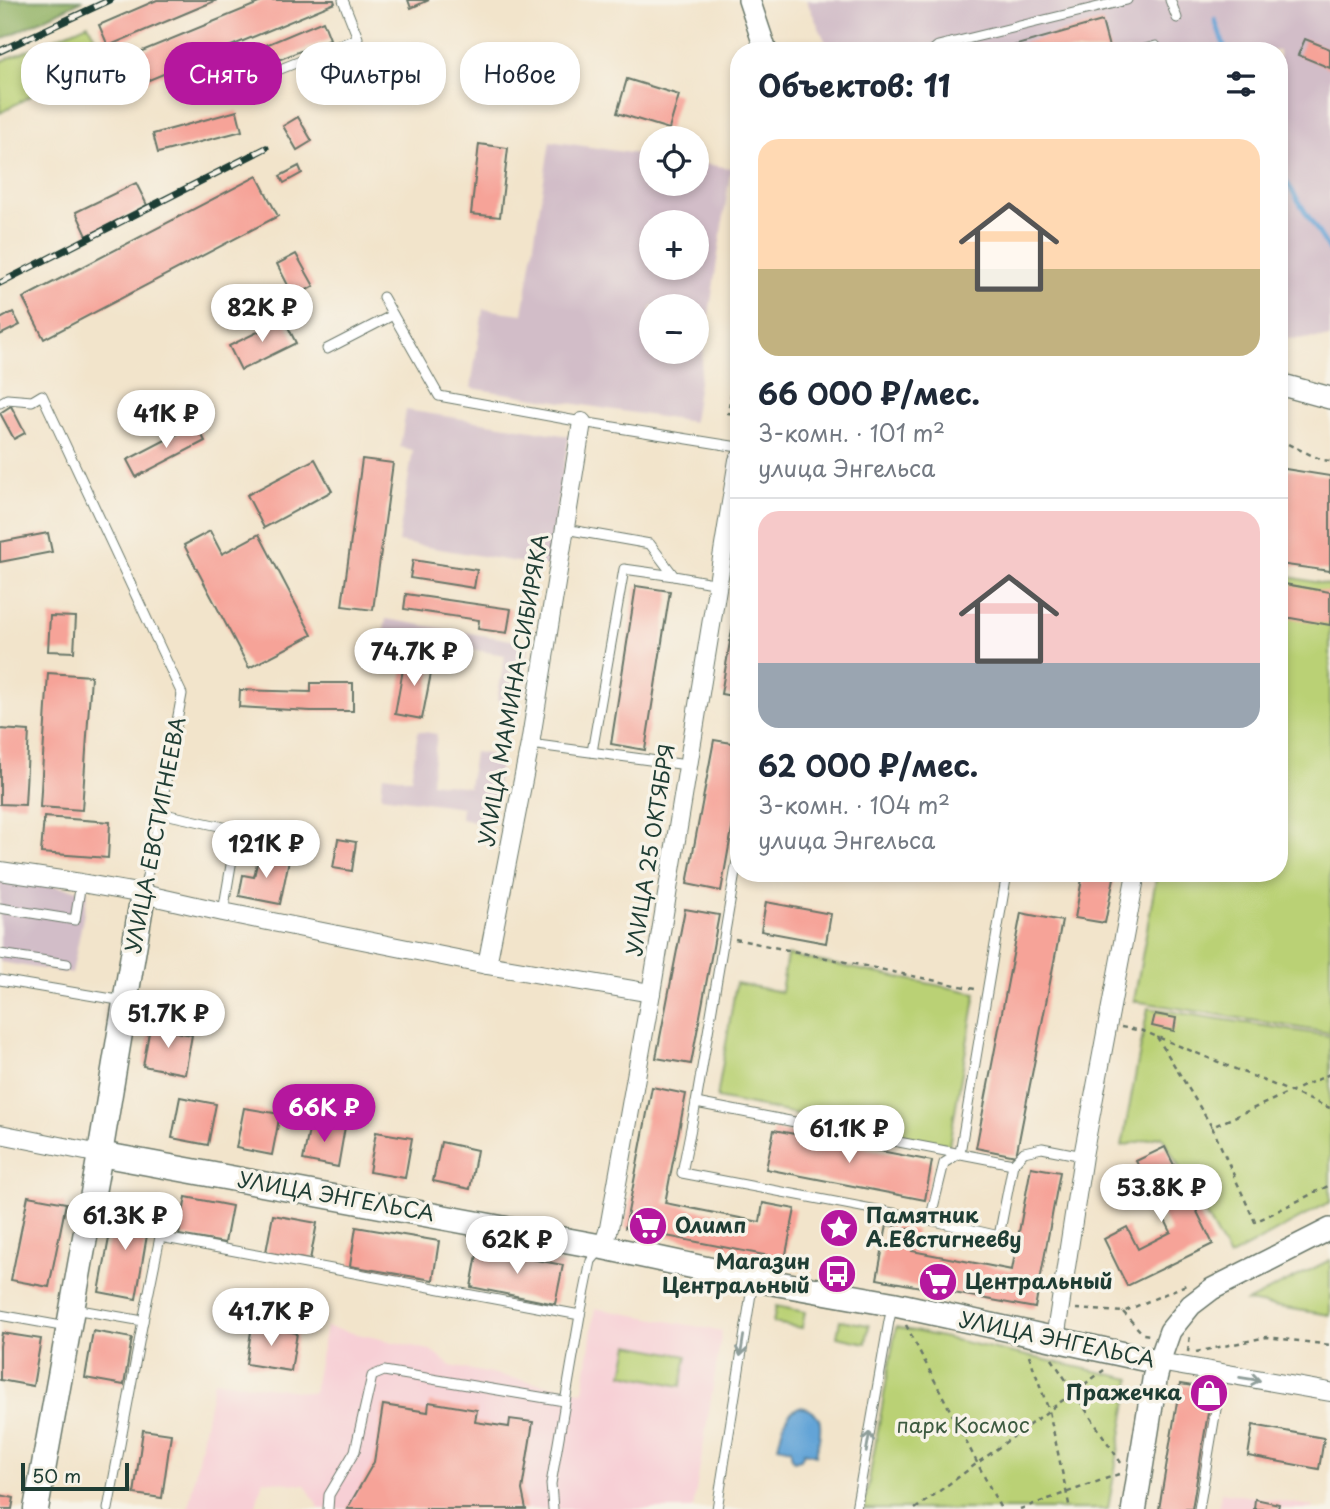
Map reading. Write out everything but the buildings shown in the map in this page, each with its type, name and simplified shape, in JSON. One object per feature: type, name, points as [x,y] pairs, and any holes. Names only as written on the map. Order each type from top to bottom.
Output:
[{"type":"main road","name":"УЛИЦА ЕВСТИГНЕЕВА","points":[[38,1509],[143,894]]},
{"type":"main road","name":"УЛИЦА ЭНГЕЛЬСА","points":[[100,1154],[894,1304],[1052,1348],[1159,1362]]},
{"type":"main road","points":[[1134,1509],[1154,1377],[1159,1362]]},
{"type":"street","points":[[749,0],[763,42]]},
{"type":"street","points":[[1288,386],[1330,398]]},
{"type":"street","name":"УЛИЦА МАМИНА-СИБИРЯКА","points":[[487,965],[530,744],[582,422]]},
{"type":"street","name":"УЛИЦА 25 ОКТЯБРЯ","points":[[603,1247],[609,1228],[651,993],[687,765],[730,529]]},
{"type":"street","points":[[0,871],[143,894],[487,965],[651,993]]},
{"type":"street","points":[[1052,1348],[1083,1156],[1134,882]]},
{"type":"street","name":"УЛИЦА ЭНГЕЛЬСА","points":[[0,1134],[100,1154]]},
{"type":"street","points":[[1159,1362],[1170,1331],[1191,1305],[1212,1289],[1330,1229]]},
{"type":"street","name":"УЛИЦА ЭНГЕЛЬСА","points":[[1159,1362],[1330,1392]]},
{"type":"lane","points":[[282,68],[358,38],[343,0]]},
{"type":"lane","points":[[954,42],[1127,0]]},
{"type":"lane","points":[[1170,0],[1177,18]]},
{"type":"lane","points":[[383,297],[439,396],[730,446]]},
{"type":"lane","points":[[327,349],[393,314]]},
{"type":"lane","name":"УЛИЦА ЕВСТИГНЕЕВА","points":[[0,403],[7,399],[32,401],[42,395],[182,694],[143,894]]},
{"type":"lane","points":[[565,529],[650,544],[674,576]]},
{"type":"lane","points":[[592,752],[624,569],[718,584]]},
{"type":"lane","points":[[530,744],[687,765]]},
{"type":"lane","points":[[160,814],[237,830],[223,912]]},
{"type":"lane","points":[[733,882],[682,1173],[930,1220],[999,1236],[1013,1164],[1024,1152],[1042,1149],[1083,1156]]},
{"type":"lane","points":[[930,1220],[944,1163],[960,1153],[1005,882]]},
{"type":"lane","points":[[0,908],[75,920],[81,883]]},
{"type":"lane","points":[[0,954],[67,964]]},
{"type":"lane","points":[[0,980],[125,1001]]},
{"type":"lane","points":[[696,1103],[1013,1164]]},
{"type":"lane","points":[[108,1509],[160,1237],[580,1315]]},
{"type":"lane","points":[[553,1509],[551,1484],[580,1315],[591,1261],[603,1247]]},
{"type":"lane","points":[[717,1509],[753,1279]]},
{"type":"lane","points":[[856,1509],[894,1304]]},
{"type":"lane","points":[[0,1315],[144,1321]]},
{"type":"lane","points":[[328,1509],[329,1495],[355,1451],[372,1376],[384,1371],[564,1401]]},
{"type":"lane","points":[[1199,1509],[1222,1374]]},
{"type":"path","points":[[1288,444],[1330,461]]},
{"type":"path","points":[[724,937],[987,992]]},
{"type":"path","points":[[1108,1025],[1143,1031],[1330,1108]]},
{"type":"path","points":[[1157,1037],[1212,1127],[1255,1222],[1330,1185]]},
{"type":"path","points":[[1212,1127],[1330,1074]]},
{"type":"path","points":[[1060,1308],[1123,1312],[1194,1282]]},
{"type":"path","points":[[894,1304],[1001,1509]]},
{"type":"path","points":[[1123,1312],[1143,1334]]},
{"type":"path","points":[[1191,1332],[1188,1354],[1267,1337],[1330,1345]]},
{"type":"path","points":[[1052,1348],[1074,1392],[1121,1463]]},
{"type":"path","points":[[1028,1352],[1049,1410],[1070,1509]]},
{"type":"path","points":[[915,1509],[1106,1369]]},
{"type":"path","points":[[1020,1509],[1119,1474]]},
{"type":"shaded area","points":[[806,0],[1330,0],[1330,338],[1288,339],[1288,42],[826,42]]},
{"type":"shaded area","points":[[550,141],[639,154],[639,196],[709,196],[709,165],[730,168],[709,315],[709,294],[639,294],[639,364],[702,364],[693,422],[471,388],[483,309],[523,314]]},
{"type":"shaded area","points":[[406,410],[569,436],[547,567],[398,542],[413,450],[400,447]]},
{"type":"shaded area","points":[[386,619],[529,643],[518,704],[497,700],[505,655],[383,635]]},
{"type":"shaded area","points":[[418,731],[437,734],[431,782],[469,787],[474,752],[501,756],[492,823],[461,819],[462,807],[381,796],[383,775],[411,779]]},
{"type":"shaded area","points":[[0,879],[88,891],[72,974],[0,962]]},
{"type":"shaded area","points":[[595,1308],[722,1331],[693,1509],[320,1509],[305,1485],[263,1480],[255,1509],[188,1509],[214,1380],[313,1393],[326,1327],[430,1350],[451,1366],[583,1392]]},
{"type":"shaded area","points":[[1221,1492],[1312,1506],[1312,1509],[1218,1509]]},
{"type":"green space","points":[[0,0],[83,0],[0,40]]},
{"type":"green space","points":[[88,24],[98,42],[46,42]]},
{"type":"green space","points":[[21,53],[21,101],[0,113],[0,62]]},
{"type":"green space","points":[[1288,577],[1330,585],[1330,1033],[1134,1001],[1155,882],[1288,882]]},
{"type":"green space","points":[[787,955],[976,993],[949,1145],[717,1098],[736,983],[781,992]]},
{"type":"green space","points":[[1148,1008],[1330,1036],[1330,1202],[1229,1257],[1162,1136],[1122,1146]]},
{"type":"green space","points":[[1330,1260],[1330,1315],[1247,1302]]},
{"type":"green space","points":[[776,1306],[805,1312],[802,1328],[773,1323]]},
{"type":"green space","points":[[840,1320],[869,1325],[866,1343],[837,1337]]},
{"type":"green space","name":"парк Космос","points":[[896,1327],[1131,1379],[1108,1509],[864,1509]]},
{"type":"green space","points":[[629,1345],[687,1356],[681,1386],[623,1374]]},
{"type":"water","points":[[799,1407],[815,1413],[819,1418],[820,1431],[816,1455],[804,1452],[801,1459],[794,1461],[791,1449],[778,1446],[786,1418]]},
{"type":"waterway","points":[[1215,20],[1223,42]]},
{"type":"waterway","points":[[1288,184],[1330,251]]},
{"type":"railway","points":[[0,51],[110,0]]},
{"type":"railway","points":[[0,283],[266,148]]},
{"type":"place","name":"Олимп","points":[[648,1226]]},
{"type":"place","name":"Памятник А.Евстигнееву","points":[[839,1228]]},
{"type":"place","name":"Магазин Центральный","points":[[837,1274]]},
{"type":"place","name":"Центральный","points":[[938,1282]]},
{"type":"place","name":"Пражечка","points":[[1209,1393]]}]
